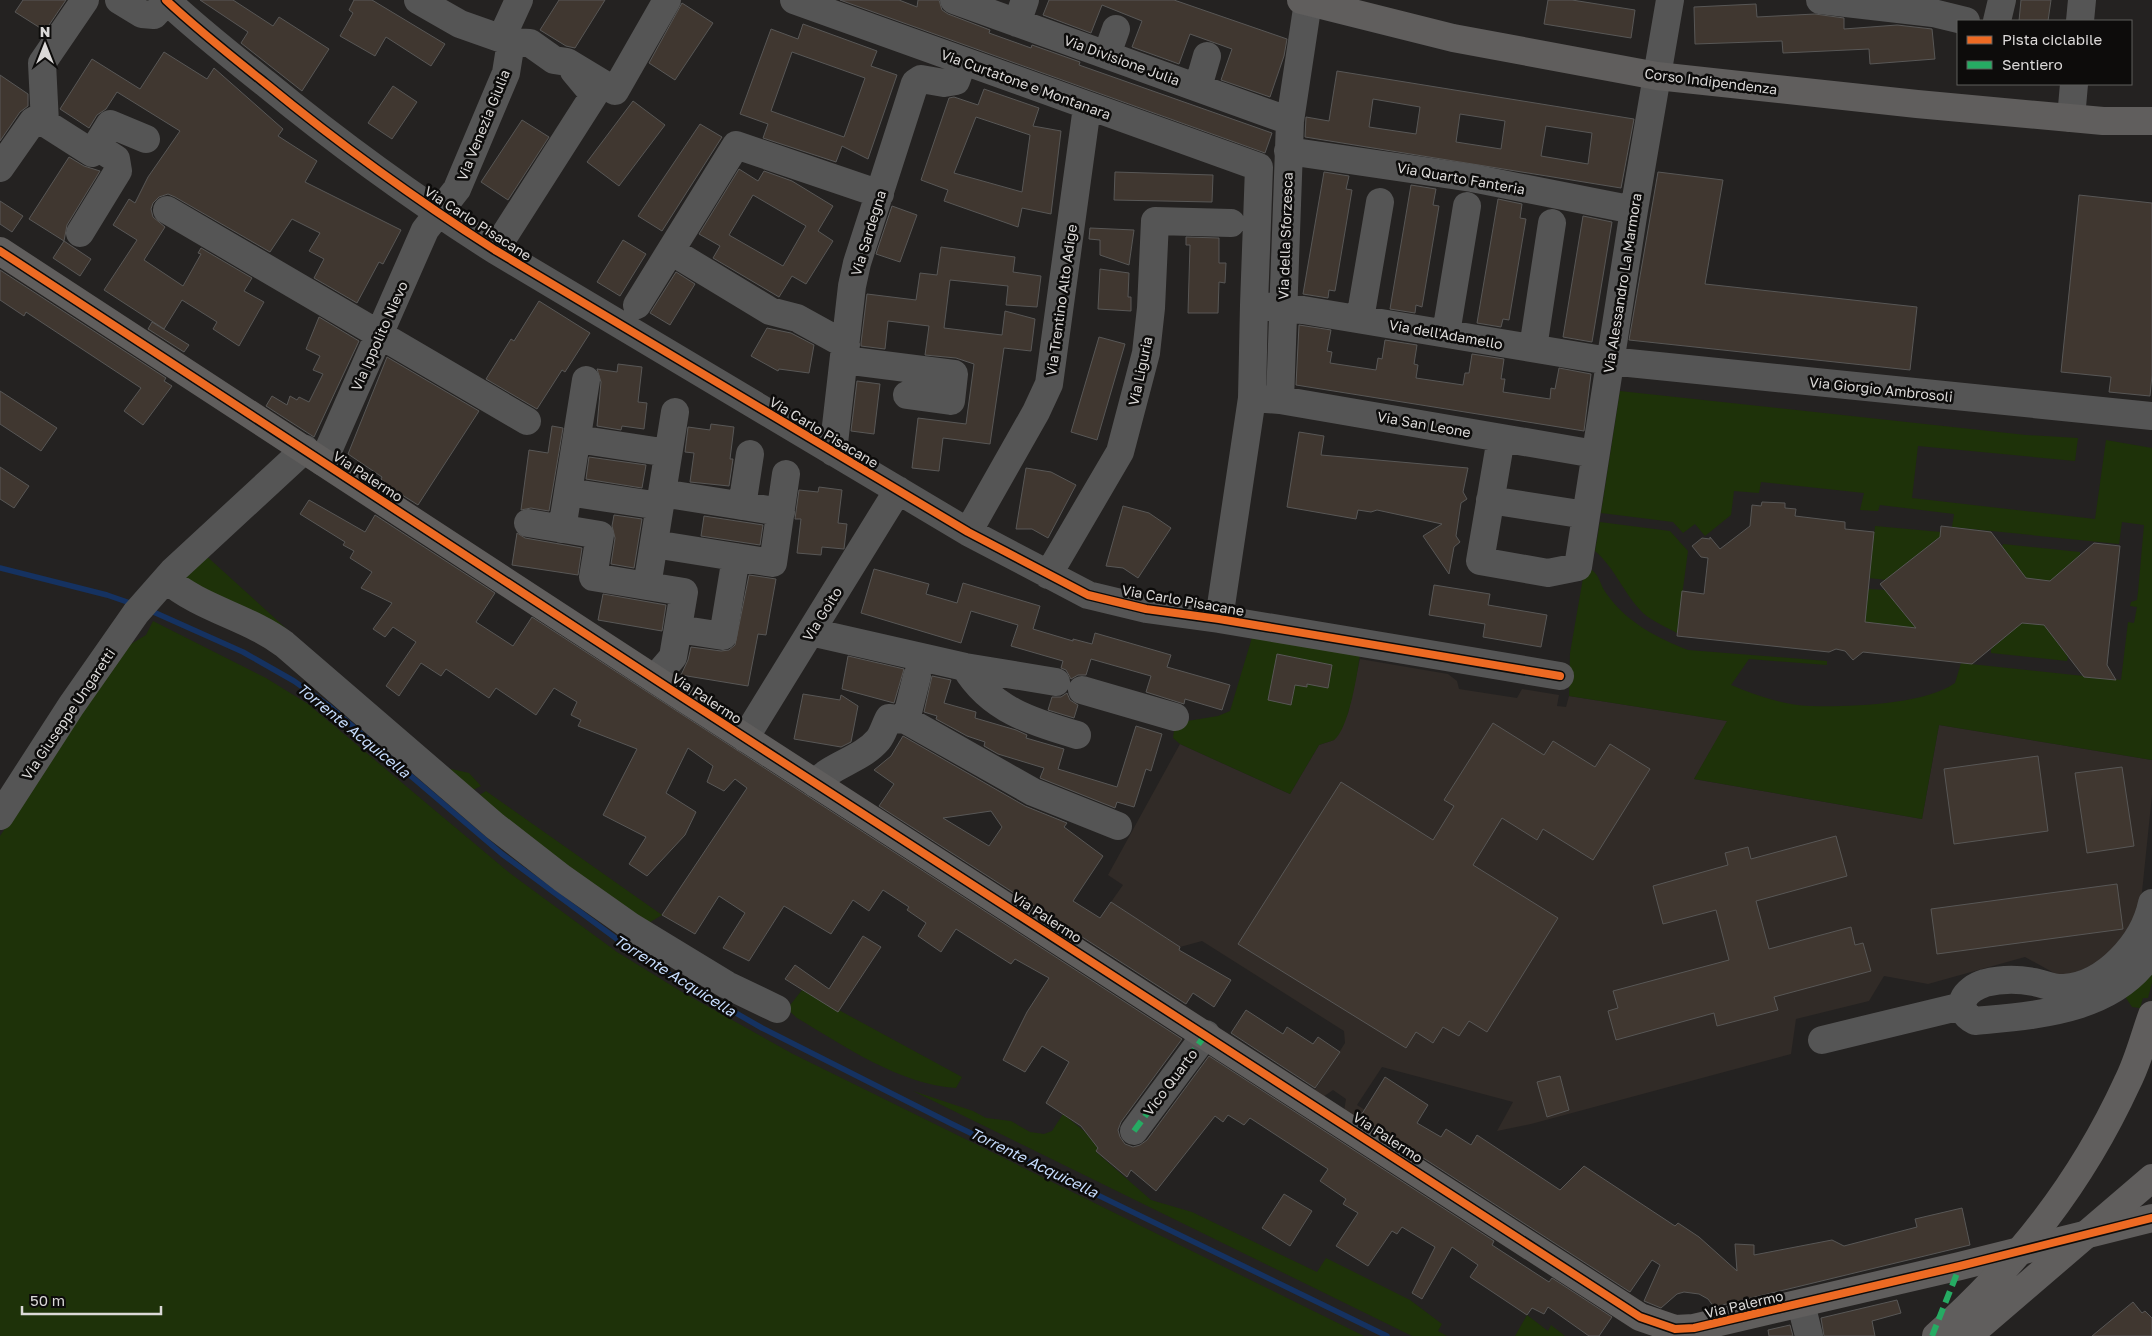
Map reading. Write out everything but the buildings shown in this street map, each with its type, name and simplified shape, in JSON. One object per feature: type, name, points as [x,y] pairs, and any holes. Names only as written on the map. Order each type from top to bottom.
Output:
[{"type":"main road","name":"Corso Indipendenza","points":[[1304,1],[1453,38],[1657,76],[1917,104],[2144,123]]},
{"type":"main road","name":"Via Palermo","points":[[0,251],[745,738],[1206,1034],[1640,1317],[1675,1329],[1694,1328],[1801,1304],[2152,1218]]},
{"type":"main road","points":[[1936,1336],[1994,1282],[2053,1211],[2094,1149],[2128,1081],[2152,1015]]},
{"type":"main road","points":[[1968,1336],[2152,1178]]},
{"type":"street","points":[[85,0],[42,63],[45,122],[92,153],[110,124],[146,139]]},
{"type":"street","points":[[119,0],[142,14],[154,15],[167,0]]},
{"type":"street","name":"Via Carlo Pisacane","points":[[167,0],[191,24],[313,122],[439,214],[495,250],[968,532],[1088,595],[1146,609],[1219,619],[1560,676]]},
{"type":"street","points":[[418,0],[460,24],[507,39],[530,43],[554,60],[567,62],[615,91],[667,0]]},
{"type":"street","name":"Via Venezia Giulia","points":[[439,214],[457,189],[506,73],[507,39],[519,0]]},
{"type":"street","name":"Via Divisione Julia","points":[[954,0],[1021,12],[1107,54],[1290,121]]},
{"type":"street","points":[[1820,0],[1933,13],[1962,20]]},
{"type":"street","points":[[1998,20],[2002,0]]},
{"type":"street","points":[[2080,20],[2082,0]]},
{"type":"street","name":"Via della Sforzesca","points":[[1258,167],[1254,304],[1283,307],[1290,121],[1304,1]]},
{"type":"street","name":"Via Alessandro La Marmora","points":[[1490,500],[1480,561],[1548,573],[1578,567],[1609,361],[1657,76],[1665,1]]},
{"type":"street","name":"Via Curtatone e Montanara","points":[[807,2],[1087,107],[1258,167]]},
{"type":"street","points":[[1107,54],[1116,29]]},
{"type":"street","points":[[1198,87],[1207,56]]},
{"type":"street","name":"Via Sardegna","points":[[833,452],[857,263],[915,83],[921,79],[944,83],[956,81],[963,61]]},
{"type":"street","points":[[495,250],[594,96],[567,62]]},
{"type":"street","points":[[2071,118],[2074,85]]},
{"type":"street","name":"Via Trentino Alto Adige","points":[[968,532],[1036,412],[1049,384],[1087,107]]},
{"type":"street","points":[[0,168],[34,121],[44,115]]},
{"type":"street","points":[[637,306],[736,145],[880,194]]},
{"type":"street","points":[[80,233],[118,171],[116,159],[96,146]]},
{"type":"street","name":"Via Quarto Fanteria","points":[[1288,151],[1472,178],[1634,210]]},
{"type":"street","points":[[1360,319],[1380,202]]},
{"type":"street","points":[[1446,333],[1467,206]]},
{"type":"street","points":[[167,210],[527,421]]},
{"type":"street","name":"Via Ippolito Nievo","points":[[314,456],[380,334],[425,230],[439,214]]},
{"type":"street","name":"Via Liguria","points":[[1048,575],[1120,452],[1146,353],[1151,308],[1155,221],[1231,223]]},
{"type":"street","points":[[1533,348],[1552,223]]},
{"type":"street","points":[[671,251],[770,311],[797,318],[845,352],[954,374],[951,401],[907,395]]},
{"type":"street","points":[[1219,619],[1252,398],[1254,304]]},
{"type":"street","points":[[1280,400],[1283,307]]},
{"type":"street","name":"Via dell'Adamello","points":[[1283,307],[1609,361]]},
{"type":"street","name":"Via Giorgio Ambrosoli","points":[[1609,361],[2152,416]]},
{"type":"street","points":[[562,529],[586,380]]},
{"type":"street","name":"Via San Leone","points":[[1252,398],[1280,400],[1595,454]]},
{"type":"street","points":[[2089,411],[2152,433]]},
{"type":"street","points":[[647,586],[675,412]]},
{"type":"street","points":[[1501,438],[1490,500],[1586,515]]},
{"type":"street","points":[[577,439],[668,453]]},
{"type":"street","points":[[742,506],[750,454]]},
{"type":"street","name":"Via Giuseppe Ungaretti","points":[[0,816],[71,706],[151,596],[314,456]]},
{"type":"street","points":[[654,544],[773,563],[786,474]]},
{"type":"street","name":"Via Goito","points":[[745,738],[898,490]]},
{"type":"street","points":[[568,492],[742,506],[781,512]]},
{"type":"street","points":[[528,523],[600,535],[593,577],[684,592],[673,657],[655,678]]},
{"type":"street","points":[[678,628],[723,636],[736,557]]},
{"type":"street","points":[[151,596],[196,600],[258,627],[284,644],[495,826],[608,911],[727,984],[777,1009]]},
{"type":"street","points":[[811,632],[965,667],[1056,682]]},
{"type":"street","points":[[965,667],[975,684],[987,696],[1006,708],[1040,724],[1077,735]]},
{"type":"street","points":[[906,720],[917,676]]},
{"type":"street","points":[[1082,690],[1175,717]]},
{"type":"street","points":[[816,783],[822,776],[858,756],[878,740],[889,718],[906,720],[1034,792],[1118,826]]},
{"type":"street","points":[[2152,903],[2145,925],[2133,945],[2116,964],[2093,978],[2064,988],[2015,979],[1996,980],[1972,988],[1966,994],[1962,1006],[1964,1013],[1975,1021],[2060,1010],[2083,1004],[2118,986],[2135,973],[2152,951]]},
{"type":"street","points":[[1822,1040],[1962,1006]]},
{"type":"street","name":"Vico Quarto","points":[[1134,1130],[1206,1034]]},
{"type":"street","points":[[1801,1304],[1809,1336]]},
{"type":"shaded area","points":[[1360,659],[1448,674],[1457,681],[1459,689],[1517,698],[1522,689],[1559,695],[1557,706],[1566,707],[1569,696],[1728,721],[1694,779],[1922,819],[1939,725],[2152,760],[2152,795],[2142,892],[2134,921],[2123,943],[2100,962],[2063,978],[2025,957],[1928,984],[1884,976],[1869,1001],[1796,1019],[1791,1054],[1531,1124],[1497,1131],[1513,1102],[1382,1067],[1357,1105],[1365,1110],[1359,1120],[1344,1111],[1346,1099],[1333,1090],[1323,1097],[1314,1091],[1345,1043],[1344,1031],[1202,941],[1180,947],[1111,902],[1123,885],[1108,875],[1180,744],[1290,794],[1319,745],[1334,740],[1348,713]]},
{"type":"green space","points":[[1620,391],[2026,435],[2078,438],[2075,461],[1918,446],[1912,498],[2095,519],[2106,440],[2152,448],[2152,760],[1939,725],[1922,819],[1694,779],[1727,721],[1569,696],[1570,653],[1583,578],[1592,570],[1614,603],[1633,621],[1665,640],[1688,650],[1827,661],[1827,665],[1749,659],[1731,685],[1770,699],[1809,706],[1864,705],[1925,696],[1955,683],[1961,663],[2121,680],[2128,622],[2134,623],[2137,607],[2130,606],[2131,602],[2137,600],[2144,525],[2122,522],[2119,544],[1952,527],[1954,514],[1880,505],[1878,511],[1860,510],[1864,493],[1761,482],[1759,493],[1734,491],[1731,515],[1705,536],[1695,524],[1683,533],[1673,522],[1601,513]]},
{"type":"green space","points":[[1600,522],[1670,531],[1688,551],[1677,633],[1655,621],[1636,606],[1608,565],[1595,551]]},
{"type":"green space","points":[[1875,526],[1941,532],[1940,537],[1886,580],[1869,578]]},
{"type":"green space","points":[[2003,544],[2080,552],[2080,556],[2050,581],[2026,578],[2002,547]]},
{"type":"green space","points":[[202,552],[368,703],[182,582]]},
{"type":"green space","points":[[1868,589],[1885,590],[1929,644],[1889,643],[1890,625],[1865,622]]},
{"type":"green space","points":[[153,621],[266,678],[308,704],[511,874],[617,952],[682,992],[793,1054],[1364,1336],[0,1336],[0,836],[126,647],[146,635]]},
{"type":"green space","points":[[2022,623],[2044,625],[2068,657],[2067,661],[1991,653],[1991,649]]},
{"type":"green space","points":[[1253,634],[1360,653],[1352,699],[1344,724],[1334,740],[1319,745],[1290,794],[1180,744],[1173,738],[1175,723],[1218,716],[1230,711]]},
{"type":"green space","points":[[447,768],[469,773],[481,786],[473,790]]},
{"type":"green space","points":[[486,791],[662,915],[642,927],[473,799]]},
{"type":"green space","points":[[2152,967],[2152,983],[2148,998],[2143,998],[2140,1008],[2132,1007],[2124,995]]},
{"type":"green space","points":[[802,990],[962,1077],[956,1088],[915,1080],[894,1072],[853,1052],[797,1018],[787,1009]]},
{"type":"green space","points":[[913,1091],[973,1111],[986,1118],[1011,1121],[1030,1132],[1044,1134],[1052,1131],[1063,1114],[1084,1131],[1098,1148],[1096,1152],[1151,1200],[1192,1212],[1317,1272],[1326,1258],[1410,1300],[1442,1324],[1438,1331],[1447,1336],[1412,1336]]},
{"type":"green space","points":[[1527,1315],[1548,1331],[1551,1325],[1565,1336],[1515,1336]]},
{"type":"waterway","name":"Torrente Acquicella","points":[[0,568],[107,595],[133,604]]},
{"type":"waterway","name":"Torrente Acquicella","points":[[149,610],[243,652],[294,681],[329,706],[502,854],[645,960],[689,986],[762,1028],[952,1124],[1387,1336]]},
{"type":"marked path","points":[[1134,1131],[1206,1034]]},
{"type":"marked path","points":[[1932,1336],[1960,1266]]},
{"type":"cycle path","points":[[166,0],[227,53],[349,149],[406,191],[495,250],[968,532],[1088,595],[1146,609],[1219,619],[1560,676]]},
{"type":"cycle path","points":[[0,251],[676,693],[1640,1317],[1675,1329],[1694,1328],[1960,1266],[2152,1218]]}]
